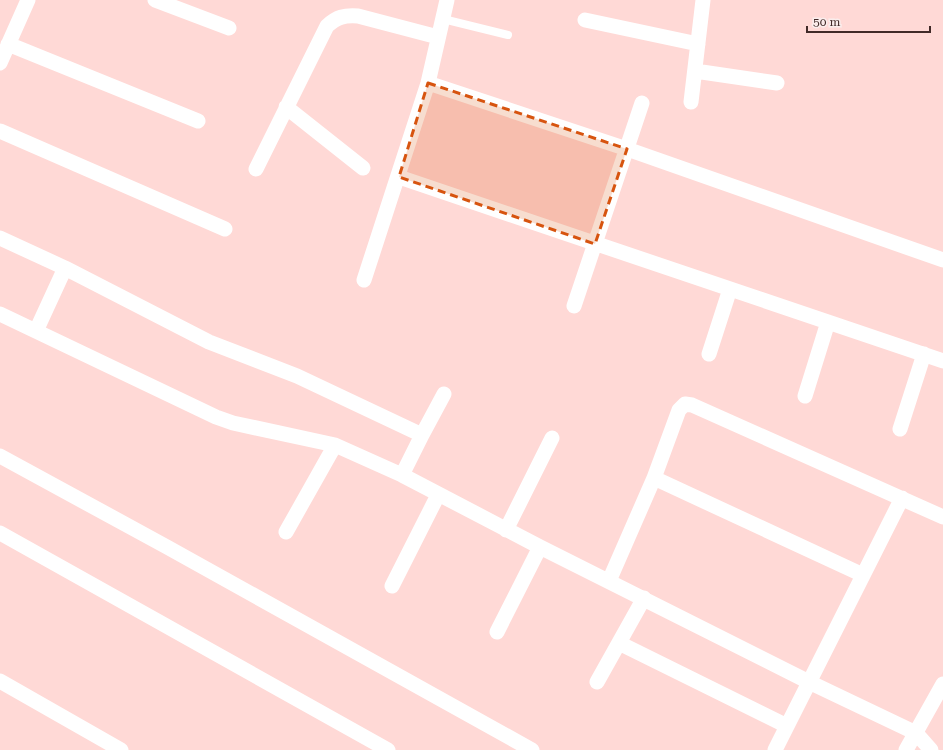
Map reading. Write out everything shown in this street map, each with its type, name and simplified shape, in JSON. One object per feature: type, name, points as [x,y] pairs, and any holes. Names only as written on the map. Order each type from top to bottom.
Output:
[{"type":"street","points":[[0,63],[28,0]]},
{"type":"street","points":[[155,0],[229,28]]},
{"type":"street","points":[[364,280],[399,178],[428,83],[447,0]]},
{"type":"street","points":[[690,102],[703,0]]},
{"type":"street","points":[[256,169],[327,26],[336,18],[347,15],[358,16],[438,38]]},
{"type":"street","points":[[584,20],[698,44]]},
{"type":"street","points":[[8,44],[198,121]]},
{"type":"street","points":[[695,71],[777,83]]},
{"type":"street","points":[[428,83],[627,149],[943,260]]},
{"type":"street","points":[[574,306],[642,103]]},
{"type":"street","points":[[286,107],[363,168]]},
{"type":"street","points":[[0,131],[225,229]]},
{"type":"street","points":[[399,178],[943,360]]},
{"type":"street","points":[[0,238],[65,268],[209,342],[297,376],[422,435]]},
{"type":"street","points":[[36,332],[65,268]]},
{"type":"street","points":[[709,354],[730,289]]},
{"type":"street","points":[[0,314],[216,417],[233,423],[335,445],[402,475],[506,530],[810,682],[916,733],[931,750]]},
{"type":"street","points":[[805,396],[828,322]]},
{"type":"street","points":[[900,429],[924,354]]},
{"type":"street","points":[[402,475],[444,394]]},
{"type":"street","points":[[608,581],[654,478],[679,410],[685,404],[692,405],[943,517]]},
{"type":"street","points":[[506,530],[552,438]]},
{"type":"street","points":[[286,532],[335,445]]},
{"type":"street","points":[[0,456],[532,750]]},
{"type":"street","points":[[654,478],[862,575]]},
{"type":"street","points":[[392,586],[438,495]]},
{"type":"street","points":[[775,750],[902,498]]},
{"type":"street","points":[[0,533],[388,750]]},
{"type":"street","points":[[497,632],[540,547]]},
{"type":"street","points":[[597,682],[644,598]]},
{"type":"street","points":[[619,643],[787,726]]},
{"type":"street","points":[[0,681],[121,750]]},
{"type":"street","points":[[906,750],[943,684]]},
{"type":"lane","points":[[443,19],[508,36]]},
{"type":"highlighted area","points":[[428,83],[627,149],[595,244],[399,177]]}]
